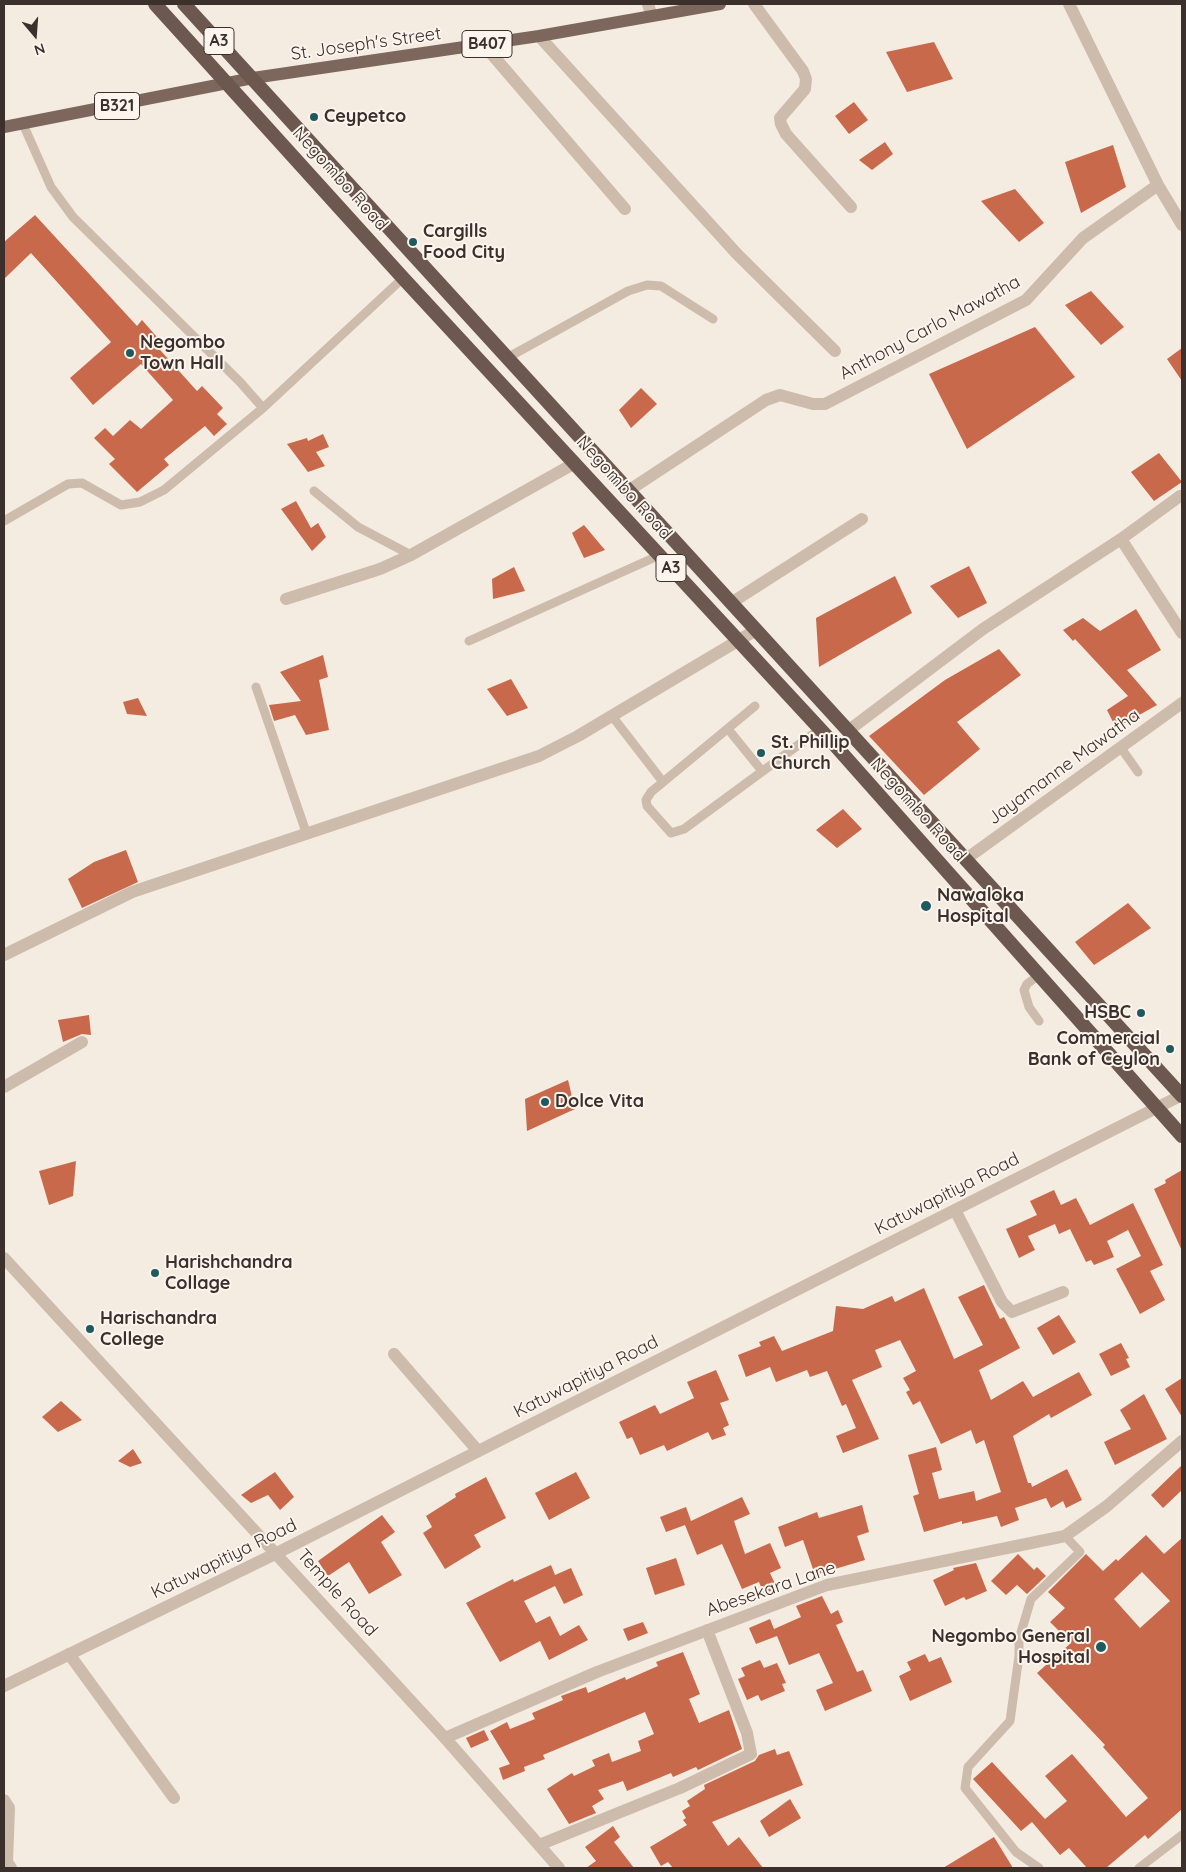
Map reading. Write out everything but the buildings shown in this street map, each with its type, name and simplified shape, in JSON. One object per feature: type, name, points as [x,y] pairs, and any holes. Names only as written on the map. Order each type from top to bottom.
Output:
[{"type":"highway","name":"Negombo Road","points":[[155,4],[230,84],[404,278],[820,729],[1182,1136]]},
{"type":"highway","name":"Negombo Road","points":[[184,4],[254,78],[628,491],[849,730],[1182,1096]]},
{"type":"main road","name":"St. Joseph's Street","points":[[230,84],[254,78],[539,36],[650,9],[720,4]]},
{"type":"main road","name":"B321","points":[[4,127],[230,84]]},
{"type":"street","points":[[754,4],[803,71],[806,80],[805,89],[780,118],[781,124],[786,134],[851,207]]},
{"type":"street","points":[[1069,4],[1158,185],[1182,225]]},
{"type":"street","points":[[539,36],[737,254],[835,351]]},
{"type":"street","points":[[483,44],[625,209]]},
{"type":"street","name":"Anthony Carlo Mawatha","points":[[628,491],[766,400],[780,395],[813,404],[825,404],[1026,300],[1083,238],[1158,185]]},
{"type":"street","points":[[286,599],[380,570],[576,463]]},
{"type":"street","points":[[849,730],[983,629],[1121,539],[1180,496]]},
{"type":"street","points":[[731,603],[862,519]]},
{"type":"street","points":[[1121,539],[1182,633]]},
{"type":"street","points":[[4,955],[132,892],[306,832],[539,756],[612,716],[756,630]]},
{"type":"street","name":"Jayamanne Mawatha","points":[[966,859],[1182,703]]},
{"type":"street","points":[[4,1087],[82,1042]]},
{"type":"street","name":"Katuwapitiya Road","points":[[4,1686],[277,1553],[1182,1096]]},
{"type":"street","points":[[955,1210],[1002,1302],[1012,1312],[1063,1292]]},
{"type":"street","name":"Temple Road","points":[[4,1258],[445,1738],[539,1845],[555,1867]]},
{"type":"street","points":[[394,1354],[478,1451]]},
{"type":"street","name":"Abesekara Lane","points":[[445,1738],[597,1672],[827,1584],[1065,1536],[1106,1506],[1182,1441]]},
{"type":"street","points":[[539,1845],[680,1788],[751,1754],[748,1733],[707,1630]]},
{"type":"street","points":[[69,1654],[174,1798]]},
{"type":"street","points":[[4,1800],[9,1808],[7,1862],[11,1868]]},
{"type":"lane","points":[[23,124],[51,187],[73,217],[240,382],[263,408]]},
{"type":"lane","points":[[4,521],[68,484],[82,483],[121,505],[140,502],[164,490],[263,408],[404,278]]},
{"type":"lane","points":[[507,358],[628,291],[646,285],[662,286],[713,319]]},
{"type":"lane","points":[[314,491],[358,527],[410,555]]},
{"type":"lane","points":[[469,642],[660,556]]},
{"type":"lane","points":[[256,687],[306,832]]},
{"type":"lane","points":[[755,706],[651,792],[646,800],[647,806],[672,833],[676,833],[820,729]]},
{"type":"lane","points":[[612,716],[663,782]]},
{"type":"lane","points":[[728,729],[762,771]]},
{"type":"lane","points":[[1121,748],[1138,772]]},
{"type":"lane","points":[[1039,975],[1027,984],[1024,990],[1029,1007],[1039,1021]]},
{"type":"lane","points":[[1038,1868],[1016,1852],[965,1788],[968,1766],[1010,1721],[1019,1656],[1019,1639],[1031,1599],[1080,1552],[1065,1536]]},
{"type":"lane","points":[[1139,1868],[1182,1835]]},
{"type":"place","name":"Ceypetco","points":[[314,117]]},
{"type":"place","name":"Cargills Food City","points":[[413,242]]},
{"type":"place","name":"Negombo Town Hall","points":[[130,353]]},
{"type":"place","name":"St. Phillip Church","points":[[761,753]]},
{"type":"place","name":"Nawaloka Hospital","points":[[926,906]]},
{"type":"place","name":"HSBC","points":[[1141,1013]]},
{"type":"place","name":"Commercial Bank of Ceylon","points":[[1170,1049]]},
{"type":"place","name":"Dolce Vita","points":[[545,1102]]},
{"type":"place","name":"Harishchandra Collage","points":[[155,1273]]},
{"type":"place","name":"Harischandra College","points":[[90,1329]]},
{"type":"place","name":"Negombo General Hospital","points":[[1101,1647]]}]
